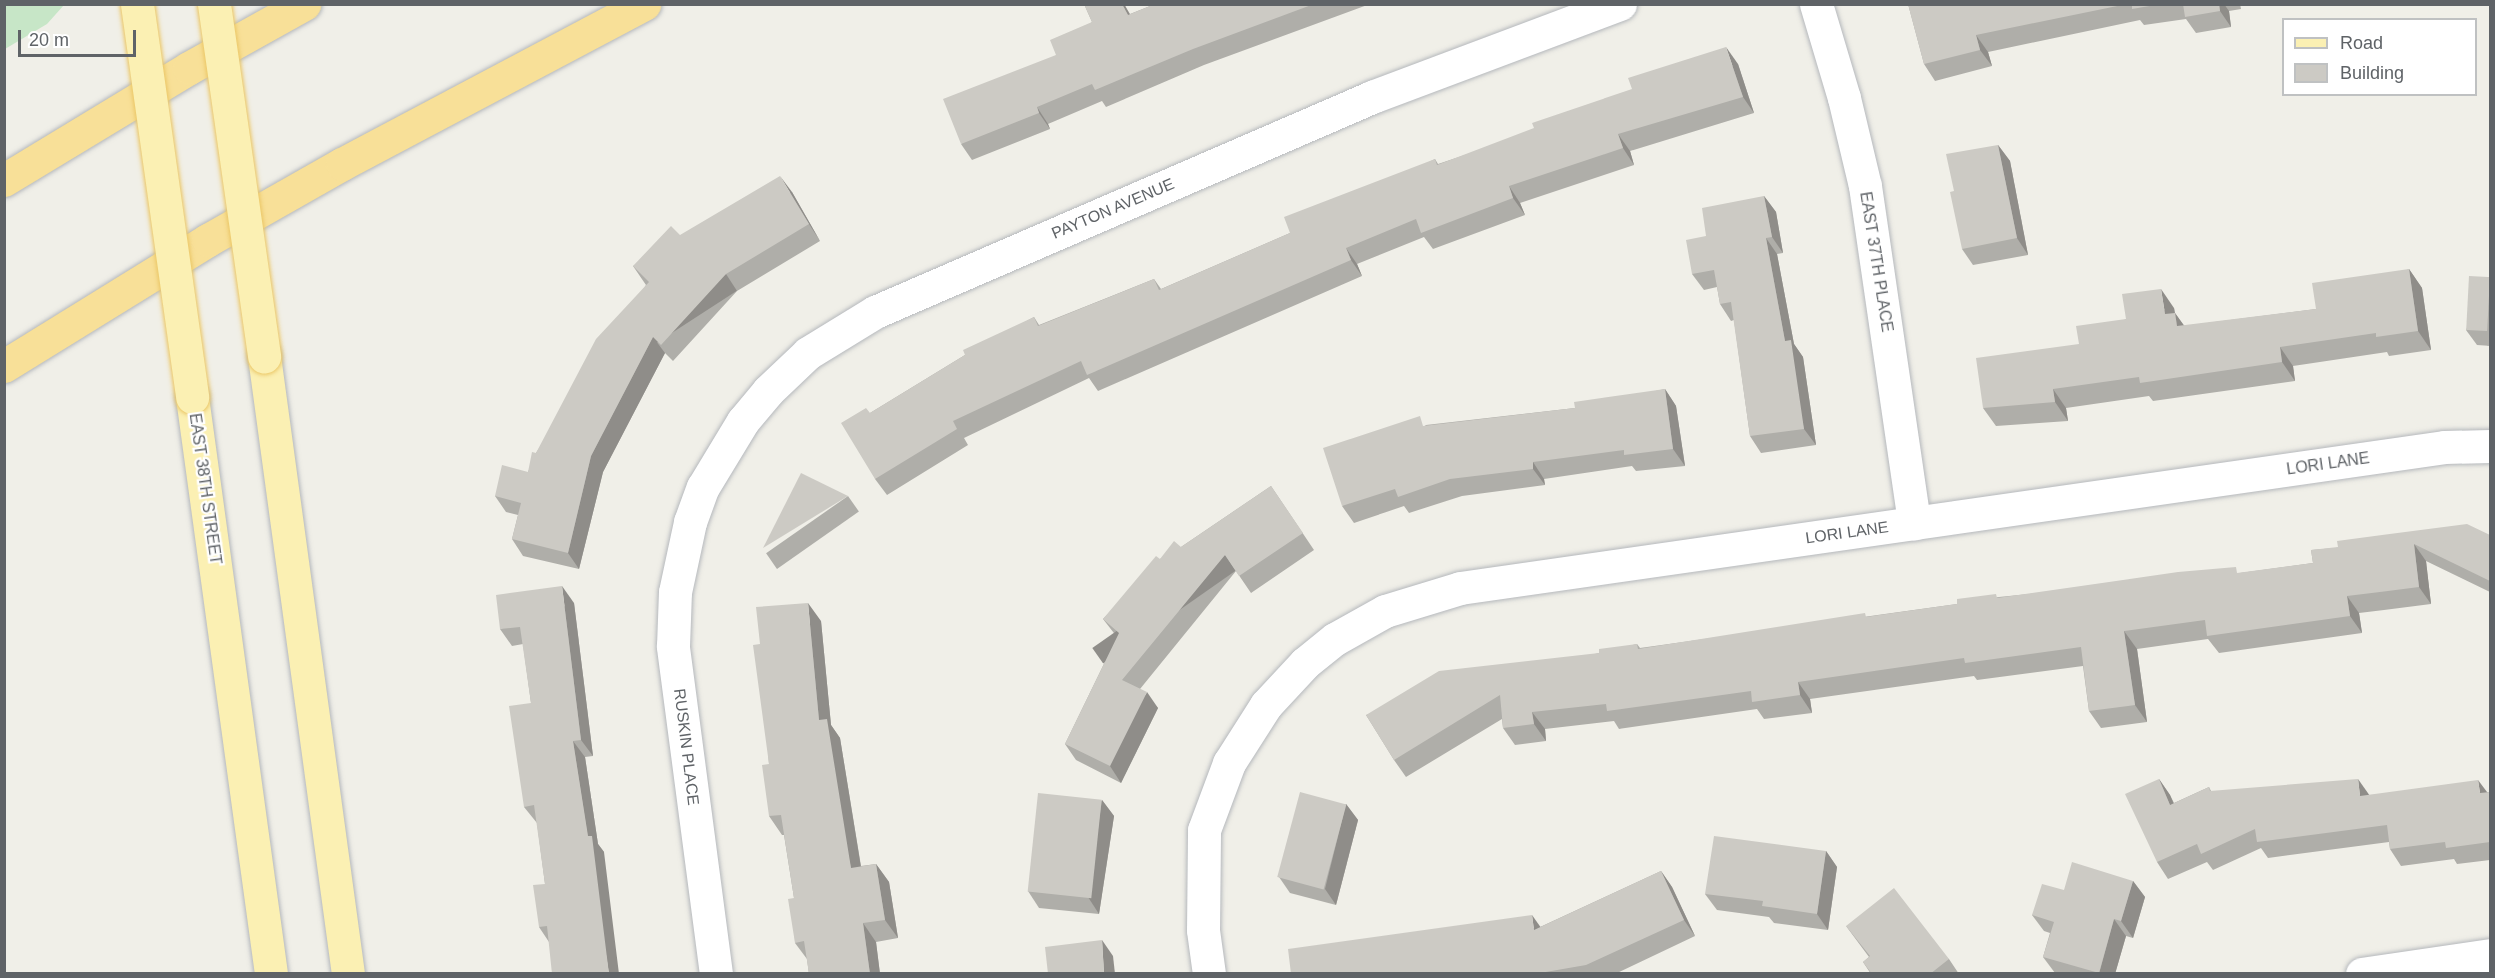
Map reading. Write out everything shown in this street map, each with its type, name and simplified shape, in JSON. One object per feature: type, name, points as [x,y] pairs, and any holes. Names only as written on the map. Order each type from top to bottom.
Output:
[{"type":"highway","points":[[4,180],[189,68],[304,4]]},
{"type":"highway","points":[[4,366],[208,240],[322,176],[644,4]]},
{"type":"main road","name":"EAST 38TH STREET","points":[[137,4],[271,974]]},
{"type":"main road","points":[[214,4],[348,974]]},
{"type":"street","name":"PAYTON AVENUE","points":[[690,522],[703,487],[743,421],[795,365],[841,331],[886,308],[1372,96],[1620,4]]},
{"type":"street","name":"EAST 37TH PLACE","points":[[1816,4],[1844,98],[1864,186],[1914,523]]},
{"type":"street","name":"LORI LANE","points":[[1209,974],[1203,930],[1204,830],[1229,763],[1251,727],[1292,676],[1335,639],[1385,611],[1422,597],[1460,588],[2444,447],[2490,446]]},
{"type":"street","name":"RUSKIN PLACE","points":[[690,522],[675,592],[673,646],[716,974]]},
{"type":"street","points":[[2362,974],[2490,955]]},
{"type":"green space","points":[[4,5],[64,5],[47,24],[5,49]]},
{"type":"building","points":[[1084,4],[1122,4],[1128,15],[1155,4],[1314,4],[1193,49],[1095,90],[1092,84],[1037,107],[1039,113],[961,144],[943,99],[1056,55],[1050,40],[1092,22]]},
{"type":"building","points":[[1908,4],[2127,4],[1976,35],[1980,50],[1924,64]]},
{"type":"building","points":[[2132,4],[2161,4],[2132,9]]},
{"type":"building","points":[[2183,4],[2219,4],[2220,11],[2185,17]]},
{"type":"building","points":[[1726,47],[1743,97],[1618,134],[1623,148],[1509,186],[1513,198],[1421,233],[1416,219],[1346,248],[1351,260],[1087,375],[1081,361],[953,421],[957,429],[875,479],[841,423],[866,408],[870,413],[965,355],[963,350],[1034,317],[1038,326],[1154,279],[1159,290],[1290,233],[1284,217],[1435,159],[1437,165],[1534,128],[1532,123],[1632,89],[1628,78]]},
{"type":"building","points":[[1998,145],[2017,238],[1962,249],[1950,192],[1954,191],[1946,154]]},
{"type":"building","points":[[780,176],[809,224],[726,274],[661,345],[653,337],[591,456],[568,553],[512,539],[521,503],[495,496],[502,465],[528,472],[532,452],[536,453],[596,339],[649,282],[633,266],[671,226],[680,235]]},
{"type":"building","points":[[1764,196],[1772,237],[1766,238],[1785,341],[1791,340],[1804,429],[1750,436],[1731,302],[1720,304],[1714,270],[1692,274],[1686,240],[1706,236],[1702,208]]},
{"type":"building","points":[[2409,269],[2418,331],[2376,337],[2376,333],[2280,347],[2282,362],[2140,383],[2139,377],[2053,389],[2055,402],[1983,408],[1976,358],[2079,344],[2076,326],[2126,319],[2122,294],[2161,289],[2165,314],[2175,313],[2177,326],[2316,309],[2312,283]]},
{"type":"building","points":[[2469,276],[2490,277],[2487,331],[2466,330]]},
{"type":"building","points":[[1665,389],[1673,449],[1624,455],[1624,450],[1533,462],[1533,469],[1450,479],[1398,497],[1395,489],[1342,506],[1323,448],[1420,416],[1423,426],[1575,408],[1574,402]]},
{"type":"building","points":[[801,473],[848,496],[763,548]]},
{"type":"building","points":[[1271,486],[1303,533],[1239,576],[1225,555],[1122,680],[1147,692],[1110,766],[1065,744],[1119,633],[1103,619],[1156,556],[1160,559],[1174,541],[1181,547]]},
{"type":"building","points":[[2467,524],[2490,535],[2490,581],[2414,544],[2419,587],[2347,596],[2350,616],[2207,636],[2205,620],[2124,631],[2135,705],[2089,711],[2081,647],[1965,663],[1964,658],[1798,682],[1800,695],[1752,702],[1751,691],[1607,711],[1606,704],[1532,712],[1534,724],[1503,728],[1500,695],[1394,760],[1366,715],[1439,671],[1599,653],[1599,649],[1637,644],[1638,649],[1865,613],[1866,617],[1957,604],[1957,599],[1996,594],[1997,598],[2178,572],[2236,567],[2237,573],[2313,563],[2311,550],[2338,547],[2337,541]]},
{"type":"building","points":[[562,586],[581,740],[573,741],[588,836],[592,836],[609,974],[552,974],[547,926],[539,927],[533,885],[545,884],[534,805],[524,807],[509,706],[531,703],[520,627],[500,629],[496,595]]},
{"type":"building","points":[[808,603],[819,720],[827,719],[851,868],[876,864],[885,920],[863,923],[870,974],[809,974],[804,941],[795,943],[788,899],[794,898],[781,815],[769,816],[762,765],[769,764],[753,645],[760,644],[756,607]]},
{"type":"building","points":[[2159,779],[2170,805],[2209,787],[2210,791],[2358,779],[2360,796],[2478,780],[2480,793],[2490,792],[2490,842],[2446,848],[2445,842],[2390,849],[2387,825],[2257,842],[2255,829],[2201,854],[2197,844],[2157,862],[2125,794]]},
{"type":"building","points":[[1300,792],[1346,804],[1324,889],[1277,877]]},
{"type":"building","points":[[1038,793],[1102,800],[1091,898],[1028,891]]},
{"type":"building","points":[[1714,836],[1826,851],[1817,914],[1762,906],[1763,901],[1705,894]]},
{"type":"building","points":[[2072,862],[2133,881],[2121,921],[2114,919],[2099,973],[2043,957],[2054,922],[2032,915],[2042,884],[2064,890]]},
{"type":"building","points":[[1661,871],[1684,920],[1586,965],[1534,974],[1291,974],[1288,949],[1532,915],[1534,930]]},
{"type":"building","points":[[1894,888],[1949,959],[1930,974],[1872,974],[1863,962],[1870,956],[1846,926]]},
{"type":"building","points":[[1102,940],[1104,974],[1048,974],[1045,947]]}]
